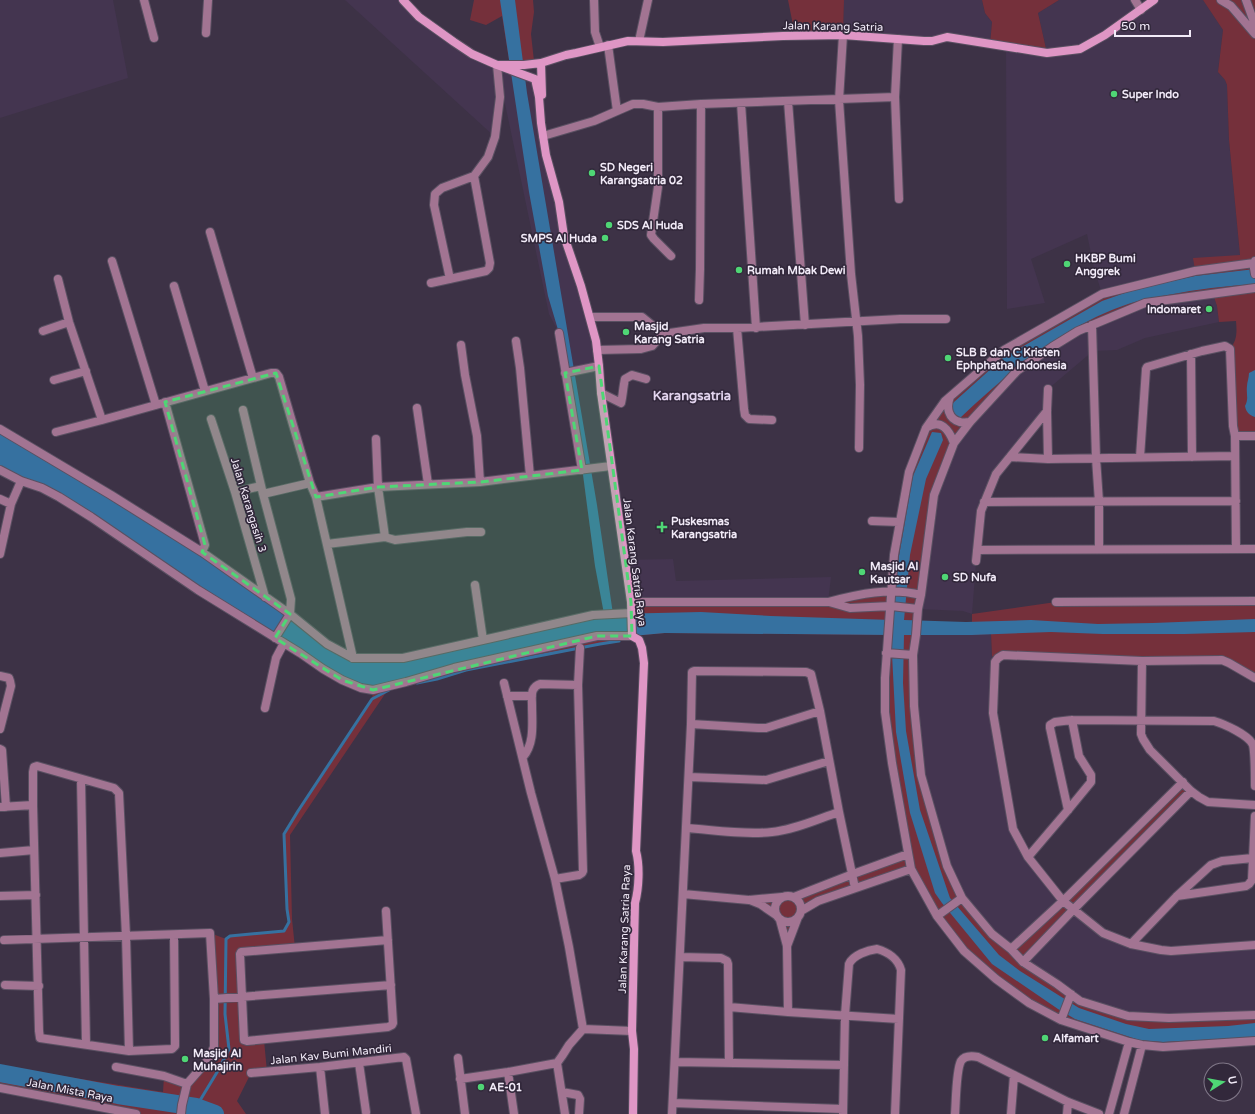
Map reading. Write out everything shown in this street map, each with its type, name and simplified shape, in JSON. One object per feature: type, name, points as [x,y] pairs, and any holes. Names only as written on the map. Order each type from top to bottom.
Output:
[{"type":"street","points":[[144,0],[154,38]]},
{"type":"street","points":[[206,33],[208,0]]},
{"type":"street","name":"Jalan Karang Satria","points":[[403,0],[419,17],[454,42],[472,54],[497,65],[524,65],[541,63],[566,55],[628,41],[670,42],[789,35],[843,35],[932,41],[947,37],[1047,53],[1080,49],[1105,34],[1154,0]]},
{"type":"street","points":[[594,0],[595,32],[604,46],[617,111]]},
{"type":"street","points":[[639,41],[648,0]]},
{"type":"street","points":[[1135,0],[1141,10]]},
{"type":"street","points":[[1221,0],[1231,6],[1255,34]]},
{"type":"street","points":[[1246,0],[1255,23]]},
{"type":"street","points":[[843,35],[839,100],[851,274],[857,321],[860,385],[859,448]]},
{"type":"street","points":[[898,39],[896,97],[899,199]]},
{"type":"street","points":[[541,63],[543,136]]},
{"type":"street","points":[[450,279],[434,205],[435,194],[442,188],[474,176],[488,157],[495,137],[500,97],[497,65],[534,79],[540,97],[543,136]]},
{"type":"street","points":[[543,136],[594,121],[633,104],[658,107],[896,97]]},
{"type":"street","points":[[788,101],[805,325]]},
{"type":"street","points":[[741,103],[756,328]]},
{"type":"street","points":[[699,300],[701,104]]},
{"type":"street","points":[[658,107],[658,187],[651,235],[671,256]]},
{"type":"street","name":"Jalan Karang Satria Raya","points":[[543,136],[564,236],[590,317],[597,350],[601,393],[631,602],[632,636],[639,640],[642,648],[644,663],[636,851],[639,862],[637,896],[635,903],[632,1031],[634,1049],[633,1114]]},
{"type":"street","points":[[431,283],[486,271],[489,268],[490,263],[474,176]]},
{"type":"street","points":[[210,232],[253,378]]},
{"type":"street","points":[[112,261],[156,405]]},
{"type":"street","points":[[1255,274],[1255,262],[1195,271],[1102,294],[1004,350],[936,411],[926,428],[909,472],[899,522],[894,554],[893,606],[889,618],[889,654],[885,712],[892,763],[911,869],[937,916],[964,951],[996,979],[1029,1003],[1060,1020],[1129,1042],[1163,1047],[1255,1041]]},
{"type":"street","points":[[58,279],[69,322],[102,420]]},
{"type":"street","points":[[174,286],[205,391]]},
{"type":"street","points":[[1255,288],[1145,303],[1078,331],[1052,347],[1017,372],[970,422],[954,443],[934,495],[921,595],[914,608],[916,635],[913,655],[914,706],[921,775],[947,866],[960,900],[992,934],[1011,949],[1023,962],[1080,1001],[1128,1016],[1169,1018],[1255,1015]]},
{"type":"street","points":[[590,317],[642,317],[663,334]]},
{"type":"street","points":[[597,350],[641,349],[652,346],[663,334],[704,328],[756,328],[857,321],[946,319]]},
{"type":"street","points":[[43,331],[69,322]]},
{"type":"street","points":[[1092,325],[1096,458],[1099,502],[1099,550]]},
{"type":"street","points":[[738,328],[742,397],[745,415],[749,419],[772,420]]},
{"type":"street","points":[[558,333],[582,470]]},
{"type":"street","points":[[516,341],[530,476]]},
{"type":"street","points":[[461,345],[465,375],[477,436],[480,482]]},
{"type":"street","points":[[1140,456],[1146,369],[1149,366],[1202,350],[1225,346],[1230,350],[1233,426],[1235,436],[1236,549]]},
{"type":"street","points":[[1191,354],[1192,457]]},
{"type":"street","points":[[565,373],[599,366]]},
{"type":"street","points":[[54,380],[86,371]]},
{"type":"street","points":[[56,432],[276,373],[280,377],[310,483],[316,497],[353,658]]},
{"type":"street","points":[[601,393],[621,403],[625,379],[632,375],[646,379]]},
{"type":"street","points":[[1048,389],[1048,459]]},
{"type":"street","points":[[950,397],[948,409],[951,416],[960,422],[970,422]]},
{"type":"street","points":[[165,402],[205,546],[202,552]]},
{"type":"street","points":[[417,408],[428,484]]},
{"type":"street","points":[[243,410],[291,600],[290,614],[275,638]]},
{"type":"street","points":[[976,561],[981,511],[996,474],[1047,411]]},
{"type":"street","name":"Jalan Karangasih 3","points":[[211,419],[265,597]]},
{"type":"street","points":[[926,428],[933,424],[944,426],[951,435],[954,443]]},
{"type":"street","points":[[0,429],[111,495],[202,552],[290,614],[327,644],[353,658],[403,658],[594,615],[632,613]]},
{"type":"street","points":[[1235,436],[1255,436]]},
{"type":"street","points":[[376,440],[378,487],[385,537]]},
{"type":"street","points":[[1010,457],[1048,459],[1140,456],[1235,456]]},
{"type":"street","points":[[316,497],[378,487],[480,482],[611,466]]},
{"type":"street","points":[[0,470],[21,481],[42,488],[59,497],[198,590],[323,669],[342,680],[361,688],[373,690],[454,668],[596,636],[632,636]]},
{"type":"street","points":[[0,552],[11,504],[21,481]]},
{"type":"street","points":[[263,494],[310,483]]},
{"type":"street","points":[[234,492],[261,486]]},
{"type":"street","points":[[0,499],[11,504]]},
{"type":"street","points":[[984,502],[1236,501]]},
{"type":"street","points":[[872,521],[899,522]]},
{"type":"street","points":[[326,544],[385,537],[395,540],[467,532],[481,532]]},
{"type":"street","points":[[977,550],[1255,549]]},
{"type":"street","points":[[475,584],[483,640]]},
{"type":"street","points":[[631,602],[828,602],[851,596],[894,591],[912,592],[921,595]]},
{"type":"street","points":[[1056,602],[1255,601]]},
{"type":"street","points":[[828,602],[850,608],[893,606],[914,608]]},
{"type":"street","points":[[265,708],[276,658],[284,643]]},
{"type":"street","points":[[555,879],[579,875],[583,871],[578,685],[580,648]]},
{"type":"street","points":[[889,654],[913,655]]},
{"type":"street","points":[[1255,678],[1222,660],[1142,661],[1004,655],[998,658],[995,662],[993,713],[1013,828],[1028,857],[1063,901],[1073,910],[1103,933],[1131,944],[1171,951],[1255,945]]},
{"type":"street","points":[[1142,661],[1141,734],[1150,750],[1191,791],[1208,802],[1255,805]]},
{"type":"street","points":[[672,1114],[689,777],[692,672],[696,670],[808,672],[812,674],[855,888]]},
{"type":"street","points":[[0,676],[8,678],[11,686],[0,729]]},
{"type":"street","points":[[504,683],[531,793],[555,879],[569,947],[583,1029]]},
{"type":"street","points":[[523,757],[528,750],[532,734],[532,696],[537,685],[578,685]]},
{"type":"street","points":[[507,696],[532,696]]},
{"type":"street","points":[[691,724],[766,728],[820,711]]},
{"type":"street","points":[[1028,857],[1090,782],[1091,777],[1079,756],[1072,720]]},
{"type":"street","points":[[1068,810],[1050,728],[1052,723],[1055,722],[1072,720],[1214,721],[1229,727],[1253,744],[1255,786]]},
{"type":"street","points":[[0,749],[2,750],[3,807],[33,805]]},
{"type":"street","points":[[689,777],[766,780],[788,775],[829,762]]},
{"type":"street","points":[[129,1051],[126,936],[119,793],[114,788],[37,766],[34,767],[33,805],[40,1038],[129,1051],[172,1049],[175,1046],[174,935]]},
{"type":"street","points":[[80,779],[86,1044]]},
{"type":"street","points":[[1011,949],[1063,901],[1183,782]]},
{"type":"street","points":[[1023,962],[1191,791]]},
{"type":"street","points":[[686,828],[758,833],[784,831],[839,812]]},
{"type":"street","points":[[1177,896],[1246,886],[1249,884],[1252,880],[1255,816]]},
{"type":"street","points":[[0,853],[34,850]]},
{"type":"street","points":[[1113,852],[1121,861]]},
{"type":"street","points":[[683,894],[749,900],[788,896],[794,897],[908,854]]},
{"type":"street","points":[[1131,944],[1177,896],[1211,865],[1222,861],[1253,858]]},
{"type":"street","points":[[749,900],[760,904],[786,922],[793,921],[818,901],[911,869]]},
{"type":"street","points":[[0,896],[36,896]]},
{"type":"street","points":[[782,897],[777,902],[775,908],[787,946],[788,1012]]},
{"type":"street","points":[[787,946],[800,914],[799,903],[794,897]]},
{"type":"street","points":[[937,916],[960,900]]},
{"type":"street","points":[[386,910],[388,940],[391,985],[393,1023],[390,1026],[247,1041],[244,1038],[240,996],[241,952],[388,940]]},
{"type":"street","points":[[4,940],[210,933],[214,999],[214,1047],[208,1060],[187,1084],[181,1111]]},
{"type":"street","points":[[673,1103],[843,1112],[845,1015],[849,964],[850,960],[859,954],[877,949],[895,957],[900,967],[895,1114]]},
{"type":"street","points":[[680,956],[721,958],[727,961],[729,1063]]},
{"type":"street","points":[[5,985],[39,986]]},
{"type":"street","points":[[214,999],[391,985]]},
{"type":"street","points":[[1060,1020],[1071,994]]},
{"type":"street","points":[[729,1006],[788,1012],[899,1019]]},
{"type":"street","points":[[583,1029],[632,1031]]},
{"type":"street","points":[[460,1079],[557,1063],[569,1045],[583,1029]]},
{"type":"street","points":[[1109,1114],[1129,1042]]},
{"type":"street","points":[[1124,1114],[1142,1045]]},
{"type":"street","points":[[955,1114],[958,1070],[962,1061],[968,1057],[978,1057],[1068,1102],[1099,1114]]},
{"type":"street","name":"Jalan Kav Bumi Mandiri","points":[[251,1073],[405,1058],[416,1114]]},
{"type":"street","points":[[458,1058],[465,1114]]},
{"type":"street","points":[[675,1062],[844,1065]]},
{"type":"street","points":[[359,1063],[366,1112]]},
{"type":"street","points":[[557,1063],[565,1114]]},
{"type":"street","points":[[116,1067],[164,1076],[187,1084]]},
{"type":"street","points":[[320,1067],[325,1114]]},
{"type":"street","points":[[508,1072],[514,1114]]},
{"type":"street","points":[[1012,1114],[1014,1075]]},
{"type":"street","name":"Jalan Mista Raya","points":[[0,1088],[136,1114]]},
{"type":"street","points":[[562,1092],[578,1095],[580,1099],[579,1114]]},
{"type":"street","points":[[1067,1114],[1068,1102]]},
{"type":"highlighted area","points":[[599,366],[631,602],[632,636],[597,636],[373,690],[342,680],[275,638],[290,614],[202,552],[205,545],[165,402],[276,373],[316,497],[378,487],[480,482],[582,470],[565,373]]},
{"type":"shaded area","points":[[0,0],[113,0],[128,78],[0,118]]},
{"type":"shaded area","points":[[345,0],[403,0],[454,42],[535,79],[546,155],[590,317],[624,560],[673,559],[676,581],[831,577],[828,602],[609,615],[595,566],[582,470],[559,333],[549,314],[498,70],[495,137]]},
{"type":"shaded area","points":[[474,0],[533,0],[534,12],[531,34],[534,61],[509,60],[502,16],[486,25],[470,20]]},
{"type":"shaded area","points":[[788,0],[844,0],[843,35],[795,35]]},
{"type":"shaded area","points":[[844,0],[982,0],[985,13],[992,22],[990,44],[947,37],[932,41],[843,35]]},
{"type":"shaded area","points":[[982,0],[1059,0],[1038,13],[1047,53],[990,44],[992,22],[985,13]]},
{"type":"shaded area","points":[[1059,0],[1135,0],[1141,9],[1154,0],[1203,0],[1223,30],[1218,72],[1225,80],[1227,85],[1229,140],[1240,255],[1102,294],[1094,268],[1087,234],[1031,259],[1045,303],[1007,309],[1006,47],[1047,53],[1038,13]]},
{"type":"shaded area","points":[[1203,0],[1255,0],[1255,436],[1235,436],[1230,349],[1236,336],[1236,321],[1219,322],[1217,306],[1213,294],[1145,303],[1092,325],[1017,371],[961,435],[934,495],[913,655],[921,775],[936,826],[962,898],[1011,949],[1183,782],[1191,791],[1023,962],[1080,1001],[1128,1016],[1255,1015],[1255,1041],[1142,1045],[1050,1015],[964,951],[911,869],[801,911],[787,946],[780,920],[760,904],[788,896],[794,897],[908,854],[885,712],[888,635],[665,633],[632,636],[631,602],[828,602],[892,591],[909,472],[932,417],[1004,350],[1102,294],[1195,270],[1193,258],[1240,255],[1229,140],[1227,85],[1225,80],[1218,72],[1223,30]]},
{"type":"shaded area","points":[[1213,293],[1217,306],[1219,322],[1145,338],[1117,350],[1093,351],[1048,389],[1047,411],[996,474],[985,502],[977,550],[972,614],[963,611],[918,609],[934,495],[954,443],[1017,371],[1052,347],[1145,303]]},
{"type":"shaded area","points":[[1255,601],[1255,678],[1229,663],[1004,655],[996,660],[992,656],[991,634],[972,635],[972,614],[1056,602]]},
{"type":"shaded area","points":[[991,634],[992,656],[996,660],[993,713],[1013,828],[1063,901],[1011,949],[962,898],[947,866],[921,775],[914,706],[916,635]]},
{"type":"shaded area","points":[[597,636],[632,636],[619,641],[466,670],[437,679],[399,686],[387,691],[290,835],[292,919],[295,948],[243,952],[244,1038],[264,1040],[267,1072],[251,1073],[237,1101],[246,1114],[136,1114],[0,1088],[0,1066],[163,1092],[164,1076],[187,1084],[214,1047],[210,933],[226,939],[230,936],[284,931],[289,922],[287,909],[284,834],[372,699],[373,690]]},
{"type":"shaded area","points":[[1073,910],[1103,933],[1171,951],[1255,945],[1255,1015],[1128,1016],[1080,1001],[1023,962]]},
{"type":"water","points":[[500,0],[515,0],[527,93],[597,505],[613,614],[701,612],[892,620],[899,556],[913,476],[932,432],[941,433],[943,440],[926,479],[910,555],[904,620],[966,622],[1031,620],[1098,624],[1255,619],[1255,632],[1103,634],[1051,632],[972,635],[904,635],[903,683],[906,731],[920,810],[950,898],[999,955],[1020,971],[1079,1008],[1126,1024],[1149,1029],[1228,1026],[1255,1023],[1255,1037],[1163,1042],[1139,1040],[1075,1019],[992,964],[935,893],[910,813],[896,732],[891,635],[665,633],[632,636],[610,635],[373,690],[348,683],[91,517],[0,470],[0,429],[123,503],[353,658],[403,658],[604,614],[595,566],[582,467],[559,333],[548,296],[529,192]]},
{"type":"water","points":[[1255,269],[1255,284],[1201,289],[1146,299],[1113,310],[1088,321],[1065,334],[1021,365],[960,418],[956,418],[949,409],[954,402],[1004,357],[1102,301],[1136,289],[1195,276]]},
{"type":"water","points":[[1255,370],[1255,417],[1248,413],[1245,406],[1247,401],[1247,384],[1249,373]]},
{"type":"waterway","points":[[417,683],[437,679],[466,670],[619,641]]},
{"type":"waterway","points":[[196,1107],[229,1049],[225,1014],[226,939],[230,936],[284,931],[289,922],[287,909],[284,834],[372,699],[389,690]]},
{"type":"waterway","points":[[0,1073],[118,1095],[196,1107],[215,1114]]},
{"type":"place","name":"Super Indo","points":[[1114,94]]},
{"type":"place","name":"SD Negeri Karangsatria 02","points":[[592,173]]},
{"type":"place","name":"SDS Al Huda","points":[[609,225]]},
{"type":"place","name":"SMPS Al Huda","points":[[605,238]]},
{"type":"place","name":"HKBP Bumi Anggrek","points":[[1067,264]]},
{"type":"place","name":"Rumah Mbak Dewi","points":[[739,270]]},
{"type":"place","name":"Indomaret","points":[[1209,309]]},
{"type":"place","name":"Masjid Karang Satria","points":[[626,332]]},
{"type":"place","name":"SLB B dan C Kristen Ephphatha Indonesia","points":[[948,358]]},
{"type":"place","name":"Puskesmas Karangsatria","points":[[662,527]]},
{"type":"place","name":"Masjid Al Kautsar","points":[[862,572]]},
{"type":"place","name":"SD Nufa","points":[[945,577]]},
{"type":"place","name":"Alfamart","points":[[1045,1038]]},
{"type":"place","name":"Masjid Al Muhajirin","points":[[185,1059]]},
{"type":"place","name":"AE-01","points":[[481,1087]]},
{"type":"district","name":"Karangsatria","points":[[692,395]]}]
